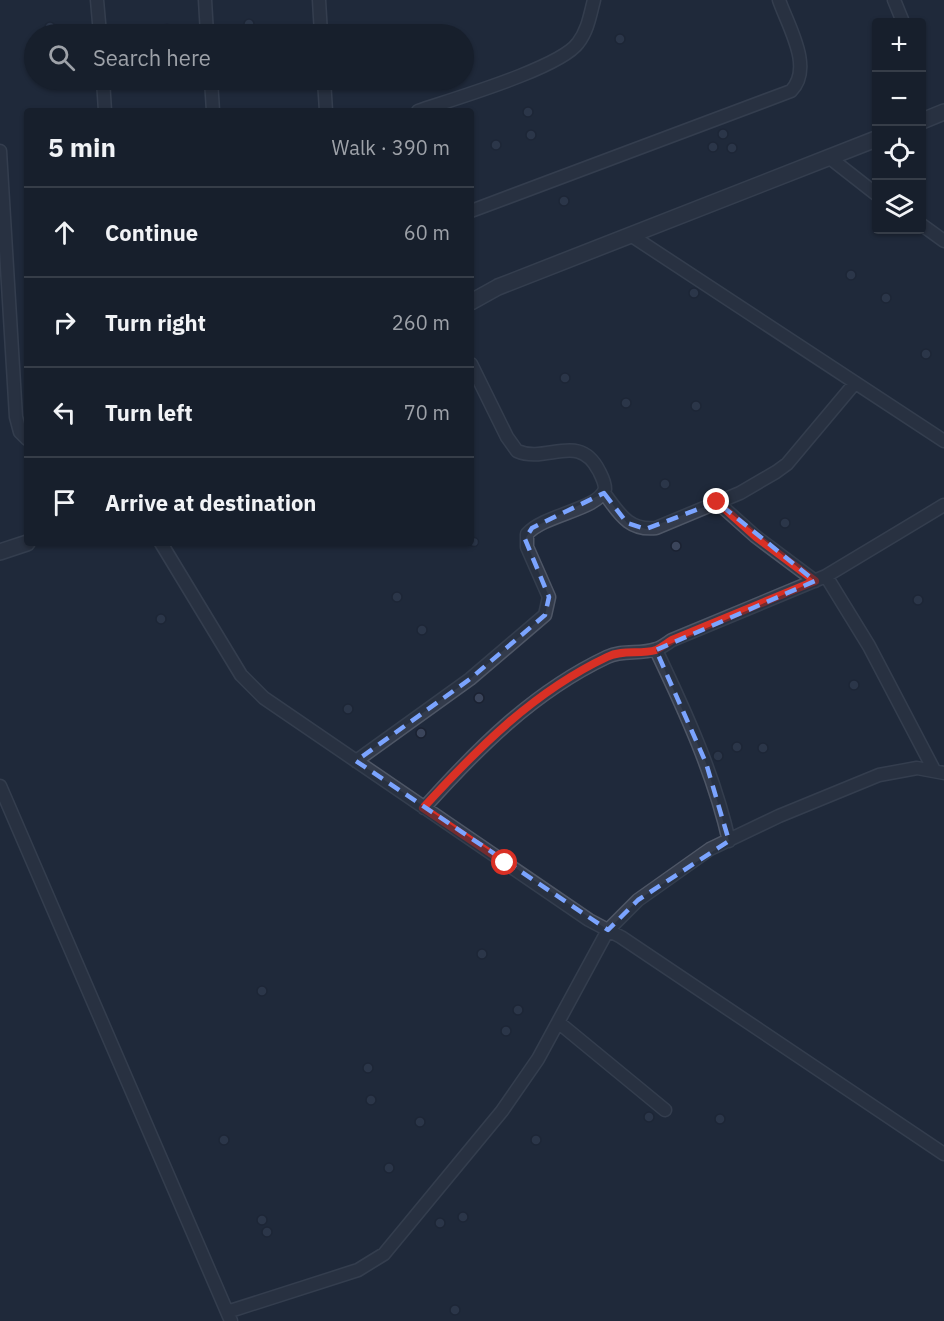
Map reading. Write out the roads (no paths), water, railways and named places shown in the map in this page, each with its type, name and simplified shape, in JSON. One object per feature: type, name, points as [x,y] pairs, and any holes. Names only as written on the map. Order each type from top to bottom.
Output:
[{"type":"street","points":[[97,0],[99,24]]},
{"type":"street","points":[[205,0],[206,24]]},
{"type":"street","points":[[319,0],[320,24]]},
{"type":"street","points":[[426,108],[554,63],[578,44],[588,27],[594,0]]},
{"type":"street","points":[[474,210],[791,91],[798,84],[801,66],[779,0]]},
{"type":"street","points":[[894,0],[901,18]]},
{"type":"street","points":[[104,90],[105,108]]},
{"type":"street","points":[[212,90],[213,108]]},
{"type":"street","points":[[325,90],[326,108]]},
{"type":"street","points":[[926,119],[944,112]]},
{"type":"street","points":[[474,300],[498,286],[632,236],[872,141]]},
{"type":"street","points":[[0,151],[16,417],[20,432],[24,436]]},
{"type":"street","points":[[830,158],[872,191]]},
{"type":"street","points":[[926,228],[944,241]]},
{"type":"street","points":[[632,236],[944,441]]},
{"type":"street","points":[[356,761],[470,679],[545,615],[549,597],[527,547],[527,534],[539,523],[599,499],[604,493],[605,484],[595,463],[580,451],[564,450],[534,455],[517,452],[507,437],[474,370]]},
{"type":"street","points":[[604,493],[627,523],[646,529],[656,528],[717,502],[762,482],[787,464],[855,383]]},
{"type":"street","points":[[717,502],[756,537],[820,579],[868,646],[939,772]]},
{"type":"street","points":[[423,808],[480,747],[513,716],[588,667],[610,656],[656,650],[672,640],[820,579],[944,505]]},
{"type":"street","points":[[0,552],[24,544]]},
{"type":"street","points":[[163,546],[241,675],[264,698],[589,920],[608,930],[944,1154]]},
{"type":"street","points":[[656,650],[706,763],[722,808],[729,840]]},
{"type":"street","points":[[0,786],[229,1316],[358,1270],[384,1254],[502,1111],[538,1059],[608,930],[638,900],[710,849],[879,775],[917,768],[939,772]]},
{"type":"street","points":[[558,1022],[665,1110]]}]
